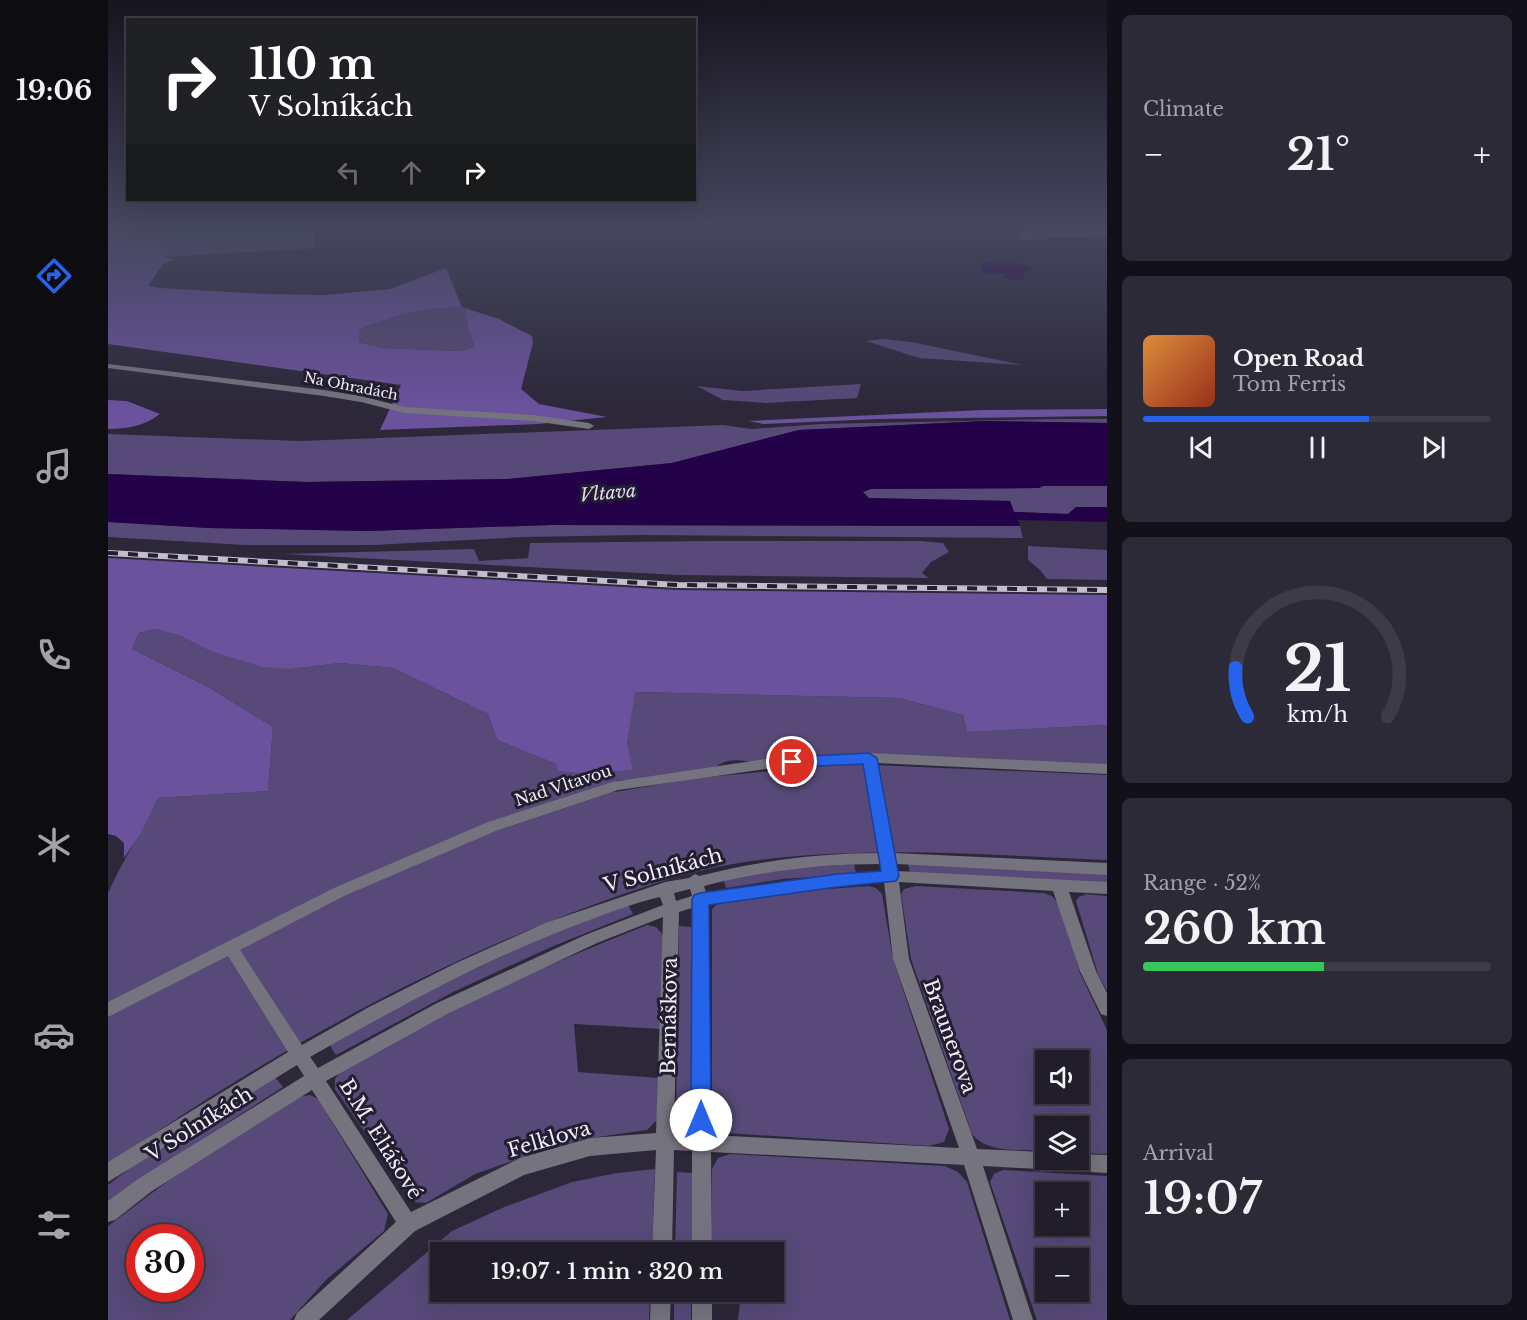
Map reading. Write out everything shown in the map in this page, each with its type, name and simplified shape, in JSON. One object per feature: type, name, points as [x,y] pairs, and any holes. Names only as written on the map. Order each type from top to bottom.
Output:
[{"type":"street","name":"Na Ohradách","points":[[108,366],[332,394],[404,410],[533,418],[589,426]]},
{"type":"street","name":"Nad Vltavou","points":[[108,1010],[339,892],[493,826],[617,785],[772,763],[869,758],[1107,769]]},
{"type":"street","name":"Braunerova","points":[[869,758],[891,876],[901,959],[971,1156],[1023,1320]]},
{"type":"street","name":"V Solníkách","points":[[108,1173],[299,1054],[414,991],[496,952],[592,913],[665,888],[695,880],[827,860],[887,859],[1107,869]]},
{"type":"street","name":"V Solníkách","points":[[108,1213],[145,1185],[316,1078],[443,1008],[591,939],[671,908],[700,900],[837,880],[891,876],[1107,888]]},
{"type":"street","name":"Bernáškova","points":[[695,880],[700,900],[702,1242]]},
{"type":"street","points":[[1059,885],[1088,971],[1107,1009]]},
{"type":"street","name":"Bernáškova","points":[[662,1242],[671,908],[665,888]]},
{"type":"street","points":[[230,947],[316,1078]]},
{"type":"street","name":"B.M. Eliášové","points":[[316,1078],[408,1224]]},
{"type":"street","name":"Felklova","points":[[304,1320],[408,1224],[520,1167],[590,1147],[666,1141],[701,1142],[1107,1164]]},
{"type":"street","points":[[660,1320],[661,1302]]},
{"type":"street","points":[[702,1302],[702,1320]]},
{"type":"shaded area","points":[[108,285],[149,285],[161,288],[325,295],[390,289],[402,285],[453,285],[462,307],[410,313],[360,329],[359,342],[383,348],[460,351],[475,347],[468,329],[465,308],[499,319],[532,336],[533,343],[521,389],[539,404],[607,417],[539,424],[380,430],[401,385],[108,344]]},
{"type":"shaded area","points":[[465,308],[468,329],[475,347],[460,351],[383,348],[359,342],[360,329],[410,313]]},
{"type":"shaded area","points":[[884,339],[911,342],[1023,365],[919,358],[866,341]]},
{"type":"shaded area","points":[[861,384],[857,398],[766,403],[723,400],[697,386],[742,391]]},
{"type":"shaded area","points":[[108,400],[127,401],[160,414],[136,426],[108,429]]},
{"type":"shaded area","points":[[1107,409],[1107,416],[878,419],[764,424],[748,421],[983,410]]},
{"type":"shaded area","points":[[1056,419],[1107,419],[1107,423],[985,421],[799,430],[672,463],[508,479],[306,482],[108,474],[108,434],[300,441],[723,425],[751,429],[821,424]]},
{"type":"shaded area","points":[[1043,486],[1107,486],[1107,507],[1076,507],[1068,514],[1014,512],[1010,501],[868,498],[862,492],[871,489],[1039,488]]},
{"type":"shaded area","points":[[108,522],[209,528],[367,531],[551,525],[1020,526],[1023,538],[640,535],[524,537],[374,545],[245,545],[108,537]]},
{"type":"shaded area","points":[[922,541],[943,543],[949,552],[931,562],[922,573],[929,578],[679,575],[283,554],[474,549],[479,561],[528,558],[530,543]]},
{"type":"shaded area","points":[[1028,546],[1107,550],[1107,580],[1047,579],[1028,560]]},
{"type":"shaded area","points":[[108,558],[678,590],[1107,595],[1107,725],[967,732],[963,715],[899,698],[635,692],[627,744],[633,770],[576,773],[558,771],[556,764],[497,740],[488,714],[393,668],[340,663],[291,669],[262,667],[208,650],[178,635],[155,629],[139,633],[132,649],[210,688],[273,727],[268,791],[158,798],[140,834],[124,858],[124,843],[116,836],[108,834]]},
{"type":"shaded area","points":[[155,629],[178,635],[208,650],[291,669],[340,663],[393,668],[488,714],[497,740],[556,764],[559,771],[576,773],[627,744],[634,692],[899,698],[963,715],[967,732],[1107,725],[1107,767],[983,762],[753,763],[734,761],[724,762],[716,767],[631,782],[622,780],[593,788],[615,792],[696,778],[850,764],[1107,775],[1107,860],[973,854],[841,853],[752,861],[704,870],[658,883],[566,915],[505,940],[387,996],[273,1059],[162,1128],[108,1165],[108,893],[158,798],[268,791],[273,727],[210,688],[132,649],[139,633]]},
{"type":"shaded area","points":[[854,864],[856,874],[783,879],[726,888],[723,878],[781,869]]},
{"type":"shaded area","points":[[908,864],[1107,873],[1107,883],[910,874]]},
{"type":"shaded area","points":[[869,886],[876,888],[882,894],[893,959],[949,1129],[944,1142],[929,1146],[727,1133],[717,1128],[712,1116],[712,909],[719,902],[800,891]]},
{"type":"shaded area","points":[[916,886],[1044,893],[1052,896],[1059,904],[1080,973],[1107,1030],[1107,1154],[1089,1153],[1089,1116],[1035,1116],[1035,1151],[996,1148],[987,1145],[972,1134],[911,959],[901,894],[904,889]]},
{"type":"shaded area","points":[[1086,894],[1107,896],[1107,991],[1098,974],[1076,901]]},
{"type":"shaded area","points":[[628,905],[633,914],[551,947],[453,992],[336,1055],[329,1044],[449,981],[545,936]]},
{"type":"shaded area","points":[[647,925],[656,927],[665,937],[661,1029],[574,1024],[578,1072],[659,1078],[657,1120],[647,1130],[584,1139],[532,1154],[475,1174],[426,1203],[413,1202],[335,1089],[335,1079],[341,1071],[491,992]]},
{"type":"shaded area","points":[[679,926],[693,927],[692,1118],[676,1117]]},
{"type":"shaded area","points":[[275,1077],[283,1087],[145,1176],[108,1204],[108,1185],[134,1165]]},
{"type":"shaded area","points":[[310,1095],[318,1099],[388,1214],[384,1231],[327,1279],[290,1320],[108,1320],[108,1226],[168,1181],[294,1098]]},
{"type":"shaded area","points":[[730,1154],[945,1166],[958,1172],[967,1182],[1010,1320],[738,1320],[740,1302],[784,1302],[784,1242],[712,1242],[712,1169],[718,1158]]},
{"type":"shaded area","points":[[655,1169],[652,1242],[439,1242],[452,1231],[502,1208],[572,1182],[617,1173]]},
{"type":"shaded area","points":[[1003,1170],[1107,1176],[1107,1320],[1037,1320],[990,1182],[994,1174]]},
{"type":"shaded area","points":[[677,1172],[692,1173],[692,1242],[675,1242]]},
{"type":"shaded area","points":[[430,1250],[430,1302],[650,1302],[649,1320],[347,1320]]},
{"type":"shaded area","points":[[674,1302],[691,1302],[691,1320],[674,1320]]},
{"type":"water","name":"Vltava","points":[[985,421],[1107,423],[1107,486],[871,489],[863,492],[869,498],[1010,501],[1014,512],[1068,514],[1076,507],[1107,507],[1107,522],[1018,520],[1020,526],[551,525],[367,531],[209,528],[108,522],[108,474],[306,482],[508,479],[672,463],[799,430]]},
{"type":"railway","points":[[108,553],[678,585],[1107,590]]},
{"type":"route","points":[[701,1120],[700,900],[837,880],[891,876],[869,758],[792,762]]}]
